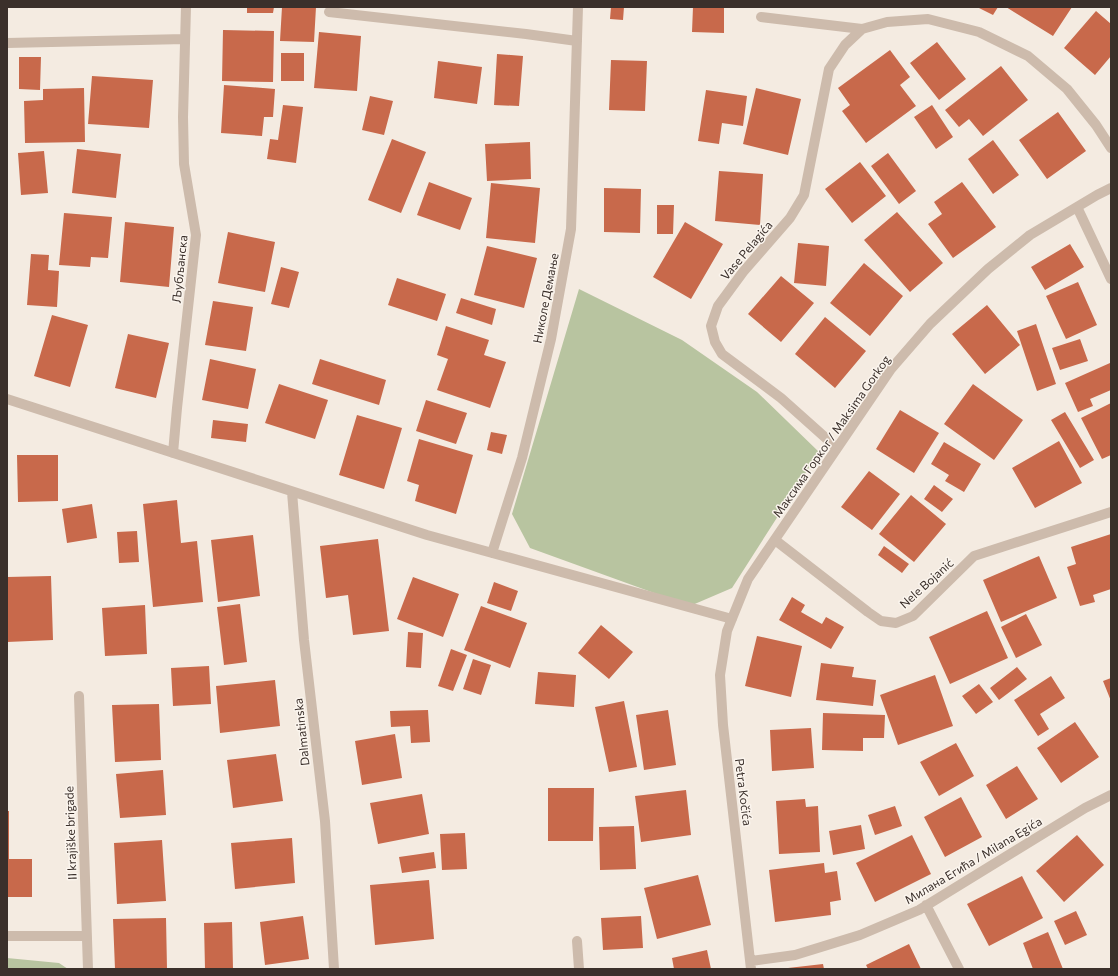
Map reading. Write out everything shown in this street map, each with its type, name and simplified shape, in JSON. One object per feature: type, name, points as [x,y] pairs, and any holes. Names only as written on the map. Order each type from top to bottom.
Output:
[{"type":"street","name":"Љубљанска","points":[[173,453],[176,408],[196,236],[184,164],[183,117],[186,7]]},
{"type":"street","name":"Николе Демање","points":[[492,553],[522,458],[551,339],[572,229],[578,7]]},
{"type":"street","points":[[329,12],[577,41]]},
{"type":"street","name":"Vase Pelagića","points":[[761,16],[862,29],[887,22],[928,19],[979,32],[1028,56],[1067,89],[1096,125],[1111,148]]},
{"type":"street","name":"Vase Pelagića","points":[[837,448],[781,398],[722,354],[711,326],[718,306],[743,272],[790,218],[804,195],[829,70],[845,45],[862,29]]},
{"type":"street","points":[[7,43],[185,39]]},
{"type":"street","name":"Максима Горког / Maksima Gorkog","points":[[732,619],[748,579],[891,369],[930,324],[988,269],[1030,235],[1111,188]]},
{"type":"street","points":[[1077,207],[1111,279]]},
{"type":"street","points":[[7,399],[427,536],[732,619]]},
{"type":"street","name":"Dalmatinska","points":[[292,492],[304,640],[325,822],[334,969]]},
{"type":"street","name":"Nele Bojanić","points":[[775,540],[881,621],[896,623],[912,616],[974,556],[1111,512]]},
{"type":"street","name":"Petra Kočića","points":[[732,619],[727,631],[720,675],[722,726],[751,965]]},
{"type":"street","name":"II krajiške brigade","points":[[78,696],[88,969]]},
{"type":"street","name":"Милана Егића / Milana Egića","points":[[751,965],[795,955],[860,935],[919,910],[1085,808],[1111,795]]},
{"type":"street","points":[[926,905],[959,969]]},
{"type":"street","points":[[7,936],[87,936]]},
{"type":"street","points":[[577,941],[579,969]]},
{"type":"green space","points":[[579,289],[682,340],[757,392],[819,452],[732,588],[690,606],[530,548],[512,514]]},
{"type":"green space","points":[[7,958],[59,963],[68,969],[7,969]]},
{"type":"building","points":[[247,7],[274,7],[273,13],[247,13]]},
{"type":"building","points":[[282,7],[316,7],[314,42],[280,41]]},
{"type":"building","points":[[611,7],[624,7],[623,20],[610,19]]},
{"type":"building","points":[[693,7],[724,7],[724,33],[692,32]]},
{"type":"building","points":[[977,7],[998,7],[993,15]]},
{"type":"building","points":[[1006,7],[1072,7],[1053,36]]},
{"type":"building","points":[[1096,11],[1111,24],[1111,56],[1095,75],[1064,48]]},
{"type":"building","points":[[223,30],[274,31],[273,82],[222,81]]},
{"type":"building","points":[[319,32],[361,36],[357,91],[314,88]]},
{"type":"building","points":[[937,42],[966,79],[939,100],[910,63]]},
{"type":"building","points":[[890,50],[910,77],[900,85],[916,106],[866,143],[842,111],[850,105],[838,88]]},
{"type":"building","points":[[281,53],[304,53],[304,81],[281,81]]},
{"type":"building","points":[[497,54],[523,56],[519,106],[494,105]]},
{"type":"building","points":[[19,57],[41,57],[40,90],[19,89]]},
{"type":"building","points":[[611,60],[647,61],[645,111],[609,110]]},
{"type":"building","points":[[438,61],[482,67],[477,104],[434,98]]},
{"type":"building","points":[[1001,66],[1028,100],[983,136],[969,119],[959,127],[945,110]]},
{"type":"building","points":[[92,76],[153,80],[149,128],[88,124]]},
{"type":"building","points":[[224,85],[275,89],[273,117],[264,117],[262,136],[221,133]]},
{"type":"building","points":[[84,88],[85,142],[25,143],[24,101],[43,100],[43,89]]},
{"type":"building","points":[[756,88],[801,99],[788,155],[743,144]]},
{"type":"building","points":[[706,90],[747,96],[743,126],[722,123],[719,144],[698,141]]},
{"type":"building","points":[[370,96],[393,101],[384,135],[362,130]]},
{"type":"building","points":[[283,105],[303,107],[296,163],[267,159],[270,139],[278,140]]},
{"type":"building","points":[[932,105],[953,137],[936,149],[914,117]]},
{"type":"building","points":[[1058,112],[1086,151],[1047,179],[1019,140]]},
{"type":"building","points":[[392,139],[426,152],[401,213],[368,200]]},
{"type":"building","points":[[993,140],[1019,175],[993,194],[968,159]]},
{"type":"building","points":[[530,142],[531,179],[487,181],[485,144]]},
{"type":"building","points":[[77,149],[121,154],[116,198],[72,193]]},
{"type":"building","points":[[44,151],[48,193],[21,195],[18,153]]},
{"type":"building","points":[[888,153],[916,191],[899,204],[871,166]]},
{"type":"building","points":[[860,162],[886,196],[852,223],[825,189]]},
{"type":"building","points":[[719,171],[763,174],[760,225],[715,221]]},
{"type":"building","points":[[429,182],[472,198],[460,230],[417,215]]},
{"type":"building","points":[[962,182],[996,227],[953,258],[928,224],[942,214],[934,202]]},
{"type":"building","points":[[491,183],[540,188],[535,243],[486,238]]},
{"type":"building","points":[[604,188],[641,189],[640,233],[604,232]]},
{"type":"building","points":[[657,205],[674,205],[673,234],[657,234]]},
{"type":"building","points":[[897,212],[943,263],[910,292],[864,240]]},
{"type":"building","points":[[64,213],[112,217],[108,258],[91,257],[90,267],[59,265]]},
{"type":"building","points":[[125,222],[174,227],[169,287],[120,282]]},
{"type":"building","points":[[685,222],[723,244],[691,299],[653,277]]},
{"type":"building","points":[[228,232],[275,242],[265,292],[218,283]]},
{"type":"building","points":[[798,243],[829,246],[826,286],[794,283]]},
{"type":"building","points":[[1070,244],[1084,267],[1045,290],[1031,267]]},
{"type":"building","points":[[487,246],[537,258],[524,308],[474,295]]},
{"type":"building","points":[[31,254],[49,255],[48,270],[59,271],[57,307],[27,305]]},
{"type":"building","points":[[864,263],[903,296],[870,336],[830,303]]},
{"type":"building","points":[[281,267],[299,272],[289,308],[271,304]]},
{"type":"building","points":[[781,276],[814,303],[781,342],[748,314]]},
{"type":"building","points":[[397,278],[446,294],[437,321],[388,305]]},
{"type":"building","points":[[1078,282],[1097,325],[1066,339],[1046,296]]},
{"type":"building","points":[[461,298],[496,309],[492,325],[456,313]]},
{"type":"building","points":[[213,301],[253,307],[246,351],[205,345]]},
{"type":"building","points":[[987,305],[1020,345],[985,374],[952,334]]},
{"type":"building","points":[[52,315],[88,325],[70,387],[34,376]]},
{"type":"building","points":[[825,317],[866,351],[835,388],[795,354]]},
{"type":"building","points":[[1036,324],[1056,384],[1037,391],[1017,331]]},
{"type":"building","points":[[446,326],[489,340],[484,355],[506,362],[490,408],[437,390],[448,359],[437,355]]},
{"type":"building","points":[[128,334],[169,343],[156,398],[115,388]]},
{"type":"building","points":[[1080,339],[1088,361],[1060,370],[1052,348]]},
{"type":"building","points":[[210,359],[256,369],[248,409],[202,400]]},
{"type":"building","points":[[320,359],[386,380],[379,405],[312,384]]},
{"type":"building","points":[[1110,363],[1111,390],[1090,399],[1093,406],[1078,412],[1065,383]]},
{"type":"building","points":[[279,384],[328,400],[315,439],[265,423]]},
{"type":"building","points":[[973,384],[1023,420],[994,460],[944,424]]},
{"type":"building","points":[[426,400],[467,413],[456,444],[416,431]]},
{"type":"building","points":[[1111,403],[1111,455],[1102,459],[1081,418]]},
{"type":"building","points":[[900,410],[939,433],[914,473],[876,449]]},
{"type":"building","points":[[1065,412],[1094,460],[1080,468],[1051,420]]},
{"type":"building","points":[[357,415],[402,428],[384,489],[339,475]]},
{"type":"building","points":[[213,420],[248,424],[246,442],[211,438]]},
{"type":"building","points":[[491,432],[507,435],[502,454],[487,450]]},
{"type":"building","points":[[419,439],[473,455],[456,514],[415,501],[419,485],[407,481]]},
{"type":"building","points":[[1059,441],[1082,483],[1035,508],[1012,468]]},
{"type":"building","points":[[944,442],[981,464],[964,492],[945,481],[949,475],[931,464]]},
{"type":"building","points":[[17,455],[58,455],[58,501],[18,502]]},
{"type":"building","points":[[869,471],[900,494],[872,530],[841,507]]},
{"type":"building","points":[[934,485],[953,499],[942,512],[924,499]]},
{"type":"building","points":[[911,495],[946,524],[914,562],[879,534]]},
{"type":"building","points":[[177,500],[181,543],[197,541],[203,602],[153,607],[143,504]]},
{"type":"building","points":[[92,504],[97,538],[67,543],[62,509]]},
{"type":"building","points":[[137,531],[139,562],[119,563],[117,532]]},
{"type":"building","points":[[1111,534],[1111,589],[1093,595],[1095,602],[1080,606],[1067,567],[1076,564],[1071,547]]},
{"type":"building","points":[[253,535],[260,596],[218,602],[211,540]]},
{"type":"building","points":[[378,539],[389,631],[353,635],[348,595],[326,598],[320,546]]},
{"type":"building","points":[[884,546],[909,564],[902,573],[878,555]]},
{"type":"building","points":[[1039,556],[1057,598],[1001,622],[983,580]]},
{"type":"building","points":[[51,576],[53,640],[7,642],[7,577]]},
{"type":"building","points":[[413,577],[459,594],[443,637],[397,619]]},
{"type":"building","points":[[494,582],[518,591],[511,611],[487,603]]},
{"type":"building","points":[[792,597],[805,605],[801,612],[822,624],[826,617],[844,627],[831,649],[779,620]]},
{"type":"building","points":[[240,604],[247,662],[224,665],[217,607]]},
{"type":"building","points":[[145,605],[147,654],[105,656],[102,608]]},
{"type":"building","points":[[481,606],[527,623],[510,668],[464,650]]},
{"type":"building","points":[[987,611],[1008,658],[950,684],[929,637]]},
{"type":"building","points":[[1026,614],[1042,645],[1016,658],[1001,627]]},
{"type":"building","points":[[601,625],[633,652],[609,679],[578,653]]},
{"type":"building","points":[[408,632],[423,633],[421,668],[406,667]]},
{"type":"building","points":[[757,636],[802,646],[791,697],[745,686]]},
{"type":"building","points":[[451,649],[467,655],[453,691],[438,686]]},
{"type":"building","points":[[473,659],[491,665],[481,695],[463,689]]},
{"type":"building","points":[[821,663],[854,667],[852,677],[876,680],[873,706],[816,700]]},
{"type":"building","points":[[209,666],[211,704],[173,706],[171,668]]},
{"type":"building","points":[[1017,667],[1027,679],[999,700],[990,688]]},
{"type":"building","points":[[538,672],[576,675],[574,707],[535,704]]},
{"type":"building","points":[[935,675],[953,726],[898,745],[880,695]]},
{"type":"building","points":[[1051,676],[1065,698],[1040,714],[1049,729],[1038,736],[1014,700]]},
{"type":"building","points":[[1111,678],[1111,701],[1103,681]]},
{"type":"building","points":[[275,680],[280,726],[220,733],[216,686]]},
{"type":"building","points":[[979,684],[993,702],[976,714],[962,696]]},
{"type":"building","points":[[624,701],[637,767],[609,772],[595,707]]},
{"type":"building","points":[[159,704],[161,760],[115,762],[112,705]]},
{"type":"building","points":[[428,710],[430,742],[411,743],[410,726],[391,727],[390,711]]},
{"type":"building","points":[[668,710],[676,765],[644,770],[636,715]]},
{"type":"building","points":[[823,713],[885,715],[884,738],[863,738],[863,751],[822,750]]},
{"type":"building","points":[[1075,722],[1099,757],[1061,783],[1037,748]]},
{"type":"building","points":[[811,728],[814,768],[772,771],[770,730]]},
{"type":"building","points":[[395,734],[402,778],[362,785],[355,741]]},
{"type":"building","points":[[956,743],[974,776],[939,796],[920,762]]},
{"type":"building","points":[[276,754],[283,801],[233,808],[227,760]]},
{"type":"building","points":[[1017,766],[1038,799],[1006,819],[986,785]]},
{"type":"building","points":[[163,770],[166,815],[120,818],[116,774]]},
{"type":"building","points":[[548,788],[594,788],[593,841],[548,841]]},
{"type":"building","points":[[686,790],[691,835],[641,842],[635,796]]},
{"type":"building","points":[[422,794],[429,834],[378,844],[370,803]]},
{"type":"building","points":[[961,797],[982,837],[945,857],[924,817]]},
{"type":"building","points":[[805,799],[806,807],[818,806],[820,852],[779,854],[776,801]]},
{"type":"building","points":[[895,806],[902,826],[875,835],[868,815]]},
{"type":"building","points":[[7,811],[9,811],[9,859],[32,859],[32,897],[7,897]]},
{"type":"building","points":[[861,825],[865,849],[833,855],[829,831]]},
{"type":"building","points":[[634,826],[636,869],[600,870],[599,827]]},
{"type":"building","points":[[465,833],[467,869],[442,870],[440,834]]},
{"type":"building","points":[[912,835],[931,874],[875,902],[856,863]]},
{"type":"building","points":[[1077,835],[1104,865],[1064,902],[1036,871]]},
{"type":"building","points":[[292,838],[295,883],[235,889],[231,843]]},
{"type":"building","points":[[162,840],[166,901],[117,904],[114,843]]},
{"type":"building","points":[[434,852],[436,868],[402,873],[399,857]]},
{"type":"building","points":[[824,863],[825,873],[837,871],[841,900],[830,902],[831,915],[775,922],[769,870]]},
{"type":"building","points":[[698,875],[711,925],[657,939],[644,888]]},
{"type":"building","points":[[1022,876],[1043,918],[989,946],[967,904]]},
{"type":"building","points":[[429,880],[434,939],[375,945],[370,885]]},
{"type":"building","points":[[1076,911],[1087,935],[1065,945],[1054,921]]},
{"type":"building","points":[[303,916],[309,959],[265,965],[260,922]]},
{"type":"building","points":[[641,916],[643,948],[603,950],[601,918]]},
{"type":"building","points":[[166,918],[167,969],[115,969],[113,919]]},
{"type":"building","points":[[232,922],[233,969],[205,969],[204,923]]},
{"type":"building","points":[[1048,932],[1063,969],[1033,969],[1023,943]]},
{"type":"building","points":[[909,944],[921,969],[868,969],[866,965]]},
{"type":"building","points":[[707,950],[711,969],[674,969],[672,958]]},
{"type":"building","points":[[823,964],[824,969],[788,969],[788,968]]}]
